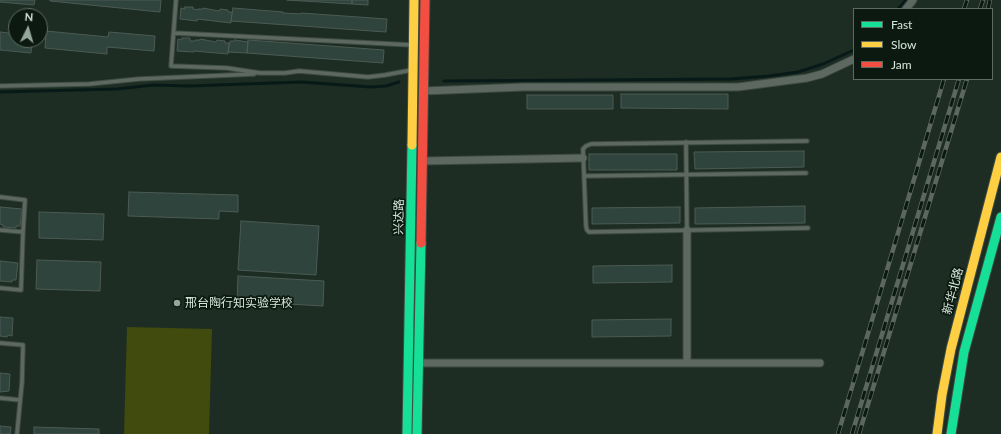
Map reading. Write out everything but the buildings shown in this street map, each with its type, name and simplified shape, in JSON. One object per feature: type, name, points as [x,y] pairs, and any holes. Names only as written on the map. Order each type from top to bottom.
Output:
[{"type":"main road","name":"兴达路","points":[[407,434],[414,0]]},
{"type":"main road","name":"兴达路","points":[[417,434],[425,0]]},
{"type":"main road","name":"新华北路","points":[[937,434],[942,395],[952,341],[1001,157]]},
{"type":"main road","points":[[951,434],[964,352],[1001,217]]},
{"type":"street","points":[[907,8],[913,0]]},
{"type":"street","points":[[423,91],[524,87],[738,87],[807,78],[822,74],[853,59]]},
{"type":"street","points":[[422,161],[583,158]]},
{"type":"street","points":[[687,230],[687,363]]},
{"type":"street","points":[[418,363],[820,363]]},
{"type":"lane","points":[[176,0],[171,66],[227,68],[265,73]]},
{"type":"lane","points":[[174,33],[414,45]]},
{"type":"lane","points":[[0,86],[89,84],[139,79],[239,76],[299,71],[368,77],[413,70]]},
{"type":"lane","points":[[807,141],[591,144],[583,149],[583,158],[586,226],[589,232],[808,228]]},
{"type":"lane","points":[[686,142],[687,230]]},
{"type":"lane","points":[[584,176],[806,173]]},
{"type":"lane","points":[[0,197],[25,200],[21,290],[0,288]]},
{"type":"lane","points":[[0,230],[23,232]]},
{"type":"lane","points":[[0,343],[23,345],[17,434]]},
{"type":"lane","points":[[0,398],[20,400]]},
{"type":"green space","points":[[127,327],[212,329],[209,434],[124,434]]},
{"type":"waterway","points":[[899,8],[906,0]]},
{"type":"waterway","points":[[444,81],[731,79],[798,72],[823,64],[853,50]]},
{"type":"waterway","points":[[0,92],[117,89],[153,85],[189,86],[301,82],[371,87],[386,86],[399,82]]},
{"type":"railway","points":[[964,8],[967,0]]},
{"type":"railway","points":[[980,8],[983,0]]},
{"type":"railway","points":[[988,8],[990,0]]},
{"type":"railway","points":[[838,434],[944,80]]},
{"type":"railway","points":[[852,434],[959,80]]},
{"type":"railway","points":[[859,434],[967,80]]},
{"type":"traffic: fast","points":[[407,434],[412,145]]},
{"type":"traffic: fast","points":[[951,434],[964,352],[1001,217]]},
{"type":"traffic: fast","points":[[417,434],[421,243]]},
{"type":"traffic: slow","points":[[412,145],[414,0]]},
{"type":"traffic: slow","points":[[937,434],[942,395],[951,349],[1001,157]]},
{"type":"traffic: jam","points":[[421,243],[425,0]]},
{"type":"place","name":"邢台陶行知实验学校","points":[[177,303]]}]
